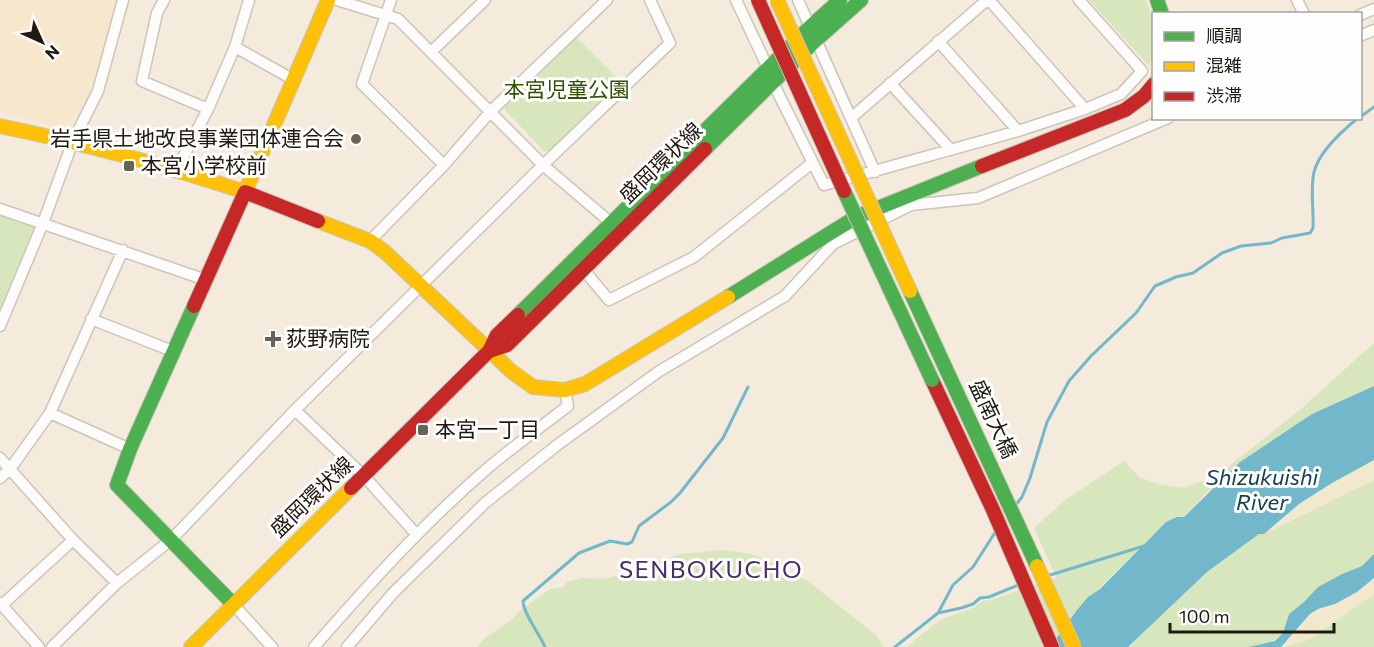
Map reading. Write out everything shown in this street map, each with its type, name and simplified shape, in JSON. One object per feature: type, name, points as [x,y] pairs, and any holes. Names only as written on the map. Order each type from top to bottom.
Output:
[{"type":"street","points":[[0,326],[44,223],[73,141],[98,91],[123,0]]},
{"type":"street","points":[[164,0],[157,13],[142,81],[208,109]]},
{"type":"street","points":[[177,169],[208,109],[235,47],[249,0]]},
{"type":"street","points":[[272,647],[172,539],[117,484],[130,449],[175,352],[328,0]]},
{"type":"street","points":[[336,0],[398,20],[543,165],[610,222]]},
{"type":"street","points":[[391,0],[362,84],[444,165]]},
{"type":"street","points":[[431,52],[485,0]]},
{"type":"street","points":[[370,241],[444,165],[491,111],[607,0]]},
{"type":"street","points":[[52,647],[117,583],[172,539],[295,410],[670,43],[650,0]]},
{"type":"street","points":[[736,0],[768,68]]},
{"type":"street","name":"盛南大橋","points":[[758,0],[856,218],[993,510],[1052,647]]},
{"type":"street","name":"盛南大橋","points":[[777,0],[1074,647]]},
{"type":"street","points":[[798,0],[875,172]]},
{"type":"street","name":"盛岡環状線","points":[[489,351],[507,345],[774,83],[840,0]]},
{"type":"street","name":"盛岡環状線","points":[[191,647],[489,351],[497,335],[768,68],[861,0]]},
{"type":"street","points":[[850,118],[988,0],[1084,109]]},
{"type":"street","points":[[774,83],[824,185],[875,172],[1017,131],[1121,94],[1142,71],[1079,0]]},
{"type":"street","points":[[938,41],[1017,131]]},
{"type":"street","points":[[235,47],[294,80]]},
{"type":"street","points":[[890,83],[951,150]]},
{"type":"street","points":[[0,126],[73,141],[177,169],[245,192],[370,241],[385,252],[511,371],[533,387],[565,390],[585,384],[608,372],[872,209],[1125,110],[1144,96],[1152,86]]},
{"type":"street","points":[[347,647],[393,593],[485,503],[556,446],[658,372],[785,296],[833,244],[911,206],[978,198],[1163,120]]},
{"type":"street","points":[[584,269],[609,300],[694,257],[812,163]]},
{"type":"street","points":[[0,209],[206,280]]},
{"type":"street","points":[[0,478],[10,469],[50,413],[123,250]]},
{"type":"street","points":[[91,320],[175,352]]},
{"type":"street","points":[[314,647],[354,600],[417,535],[489,467],[568,406],[565,390]]},
{"type":"street","points":[[295,410],[363,476],[417,535]]},
{"type":"street","points":[[50,413],[130,449]]},
{"type":"street","points":[[0,458],[73,540],[117,583]]},
{"type":"street","points":[[39,647],[1,604],[73,540]]},
{"type":"shaded area","points":[[0,0],[116,0],[93,90],[67,131],[0,112]]},
{"type":"green space","points":[[1089,0],[1146,0],[1152,22],[1152,58],[1149,66]]},
{"type":"green space","name":"本宮児童公園","points":[[576,37],[621,82],[551,151],[544,151],[505,110],[505,106]]},
{"type":"green space","points":[[0,215],[39,228],[0,318]]},
{"type":"green space","points":[[1374,343],[1374,386],[1312,414],[1204,495],[1184,517],[1166,522],[1077,610],[1050,647],[906,647],[940,620],[975,607],[983,601],[1056,577],[1034,528],[1065,500],[1124,461],[1140,478],[1183,488],[1218,475],[1302,408]]},
{"type":"green space","points":[[1374,480],[1374,554],[1362,566],[1318,587],[1289,614],[1283,633],[1272,642],[1249,647],[1128,647],[1207,572],[1259,534],[1264,534]]},
{"type":"green space","points":[[723,550],[751,554],[809,582],[876,635],[884,647],[477,647],[485,638],[513,619],[518,612],[550,589],[563,587],[567,582],[582,578],[603,579],[621,575],[680,554]]},
{"type":"green space","points":[[1374,594],[1374,647],[1284,647],[1310,639]]},
{"type":"sand","points":[[1374,460],[1374,480],[1264,534],[1299,504]]},
{"type":"sand","points":[[1374,578],[1374,594],[1310,639],[1281,647],[1310,614],[1357,592]]},
{"type":"water","name":"Shizukuishi River","points":[[1374,386],[1374,460],[1299,504],[1264,534],[1259,534],[1207,572],[1128,647],[1050,647],[1088,597],[1100,589],[1166,522],[1177,517],[1184,517],[1240,462],[1312,414]]},
{"type":"water","name":"Shizukuishi River","points":[[1374,554],[1374,578],[1357,592],[1310,614],[1281,647],[1249,647],[1275,641],[1283,633],[1289,614],[1318,587],[1362,566]]},
{"type":"waterway","points":[[1362,116],[1374,107]]},
{"type":"waterway","points":[[1015,506],[1022,497],[1030,478],[1047,422],[1069,381],[1091,356],[1136,313],[1155,286],[1193,273],[1222,253],[1241,246],[1271,243],[1282,238],[1310,233],[1313,228],[1312,186],[1317,164],[1332,142],[1356,120]]},
{"type":"waterway","points":[[545,647],[528,617],[523,601],[579,553],[610,541],[627,544],[632,542],[639,526],[680,493],[723,438],[748,387]]},
{"type":"waterway","points":[[895,647],[938,613],[953,585],[973,567],[996,531]]},
{"type":"waterway","points":[[1047,576],[1144,546]]},
{"type":"waterway","points":[[938,613],[973,604],[980,598],[989,597],[1021,584]]},
{"type":"traffic: fast","points":[[518,315],[840,0]]},
{"type":"traffic: fast","points":[[705,149],[816,40],[861,0]]},
{"type":"traffic: fast","points":[[1157,0],[1161,12]]},
{"type":"traffic: fast","points":[[728,297],[856,217],[982,166]]},
{"type":"traffic: fast","points":[[844,191],[932,380]]},
{"type":"traffic: fast","points":[[910,291],[1037,566]]},
{"type":"traffic: fast","points":[[194,306],[130,449],[117,485],[233,604]]},
{"type":"traffic: slow","points":[[0,126],[123,155],[245,192],[328,0]]},
{"type":"traffic: slow","points":[[777,0],[910,291]]},
{"type":"traffic: slow","points":[[318,221],[370,241],[385,252],[511,371],[533,387],[565,390],[585,384],[728,297]]},
{"type":"traffic: slow","points":[[191,647],[351,488]]},
{"type":"traffic: slow","points":[[1037,566],[1074,647]]},
{"type":"traffic: jam","points":[[758,0],[844,191]]},
{"type":"traffic: jam","points":[[982,166],[1125,110],[1144,96],[1152,86]]},
{"type":"traffic: jam","points":[[489,351],[507,345],[705,149]]},
{"type":"traffic: jam","points":[[194,306],[245,192],[318,221]]},
{"type":"traffic: jam","points":[[351,488],[489,351],[497,335],[518,315]]},
{"type":"traffic: jam","points":[[932,380],[993,510],[1052,647]]},
{"type":"place","name":"岩手県土地改良事業団体連合会","points":[[356,139]]},
{"type":"place","name":"本宮小学校前","points":[[129,166]]},
{"type":"place","name":"荻野病院","points":[[273,339]]},
{"type":"place","name":"本宮一丁目","points":[[423,430]]},
{"type":"district","name":"SENBOKUCHO","points":[[711,570]]}]
